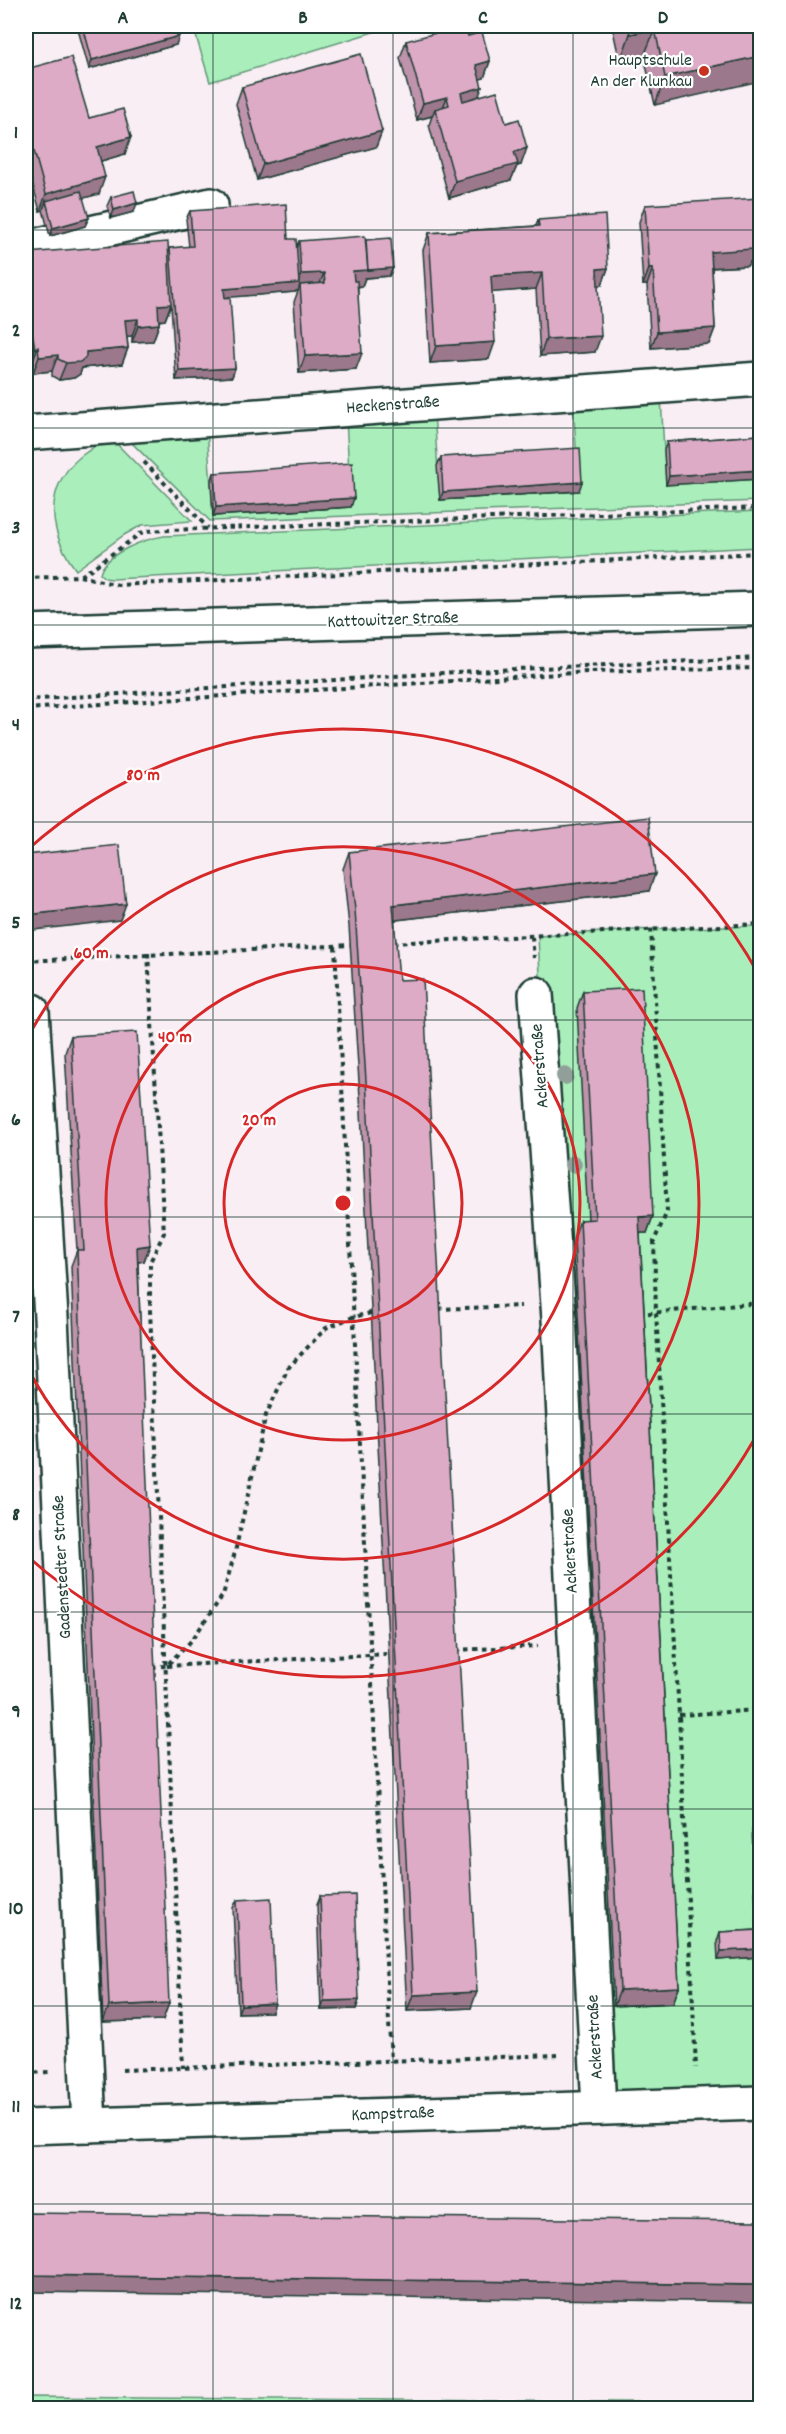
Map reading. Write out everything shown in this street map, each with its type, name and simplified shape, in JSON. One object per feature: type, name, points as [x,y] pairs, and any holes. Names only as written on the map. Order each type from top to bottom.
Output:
[{"type":"street","points":[[26,248],[211,205]]},
{"type":"street","name":"Heckenstraße","points":[[26,433],[760,379]]},
{"type":"street","name":"Kattowitzer Straße","points":[[26,632],[760,609]]},
{"type":"street","name":"Ackerstraße","points":[[536,994],[558,1303],[599,2108]]},
{"type":"street","name":"Gadenstedter Straße","points":[[32,1011],[51,1317],[89,2125]]},
{"type":"street","name":"Kampstraße","points":[[26,2127],[760,2103]]},
{"type":"path","points":[[110,427],[208,528]]},
{"type":"path","points":[[80,576],[144,531],[760,508]]},
{"type":"path","points":[[26,578],[80,576],[118,585],[760,553]]},
{"type":"path","points":[[26,700],[473,671],[760,658]]},
{"type":"path","points":[[26,709],[588,672],[760,668]]},
{"type":"path","points":[[389,943],[760,924]]},
{"type":"path","points":[[651,929],[667,1212],[654,1241],[656,1312],[698,2105]]},
{"type":"path","points":[[26,961],[148,953],[350,945]]},
{"type":"path","points":[[335,946],[391,2062]]},
{"type":"path","points":[[148,953],[164,1233],[150,1262],[150,1310],[183,2068]]},
{"type":"path","points":[[434,1309],[558,1303]]},
{"type":"path","points":[[637,1314],[760,1303]]},
{"type":"path","points":[[142,1311],[150,1310]]},
{"type":"path","points":[[166,1666],[192,1640],[223,1595],[266,1415],[288,1368],[326,1328],[353,1317],[371,1313]]},
{"type":"path","points":[[452,1650],[576,1644]]},
{"type":"path","points":[[148,1667],[389,1654]]},
{"type":"path","points":[[679,1715],[760,1710]]},
{"type":"path","points":[[86,2071],[596,2053]]},
{"type":"green space","points":[[193,26],[393,26],[210,82]]},
{"type":"green space","points":[[661,398],[666,485],[760,479],[760,501],[210,521],[124,435],[207,428],[213,516],[351,507],[346,419],[434,413],[440,500],[579,491],[573,403]]},
{"type":"green space","points":[[112,439],[192,521],[142,525],[124,535],[76,570],[56,531],[54,512],[56,494],[63,477],[74,462],[91,449]]},
{"type":"green space","points":[[760,511],[760,547],[112,579],[100,574],[103,566],[109,560],[127,548],[164,536]]},
{"type":"green space","points":[[760,926],[760,2103],[599,2108],[538,936],[651,929]]},
{"type":"green space","points":[[26,2397],[760,2403],[760,2408],[26,2408]]},
{"type":"building","points":[[83,26],[176,26],[179,36],[92,60]]},
{"type":"building","points":[[465,26],[468,36],[482,32],[490,61],[476,65],[482,87],[461,93],[463,101],[497,91],[506,123],[519,119],[527,148],[514,152],[518,164],[455,181],[435,109],[449,105],[447,97],[423,103],[406,41]]},
{"type":"building","points":[[628,26],[760,26],[760,56],[665,77],[655,29],[630,34]]},
{"type":"building","points":[[361,54],[382,131],[263,164],[242,87]]},
{"type":"building","points":[[71,57],[89,118],[123,109],[131,137],[97,147],[105,177],[46,194],[26,122],[26,69]]},
{"type":"building","points":[[81,191],[89,218],[53,228],[46,201]]},
{"type":"building","points":[[134,191],[137,203],[114,210],[111,197]]},
{"type":"building","points":[[760,198],[760,239],[753,249],[711,252],[715,328],[657,332],[653,268],[649,269],[645,205]]},
{"type":"building","points":[[286,204],[288,239],[296,239],[299,283],[224,289],[225,298],[230,297],[235,368],[179,371],[170,248],[193,246],[190,211]]},
{"type":"building","points":[[605,215],[608,268],[597,269],[601,336],[546,339],[542,273],[491,276],[495,342],[436,346],[429,233],[539,226],[538,220]]},
{"type":"building","points":[[365,236],[368,270],[353,271],[354,281],[357,281],[362,353],[305,356],[300,285],[325,283],[324,273],[301,274],[299,241]]},
{"type":"building","points":[[391,238],[393,268],[368,270],[366,240]]},
{"type":"building","points":[[168,242],[171,304],[158,305],[159,324],[138,326],[138,319],[125,320],[128,348],[86,352],[86,357],[80,362],[66,363],[58,359],[58,355],[39,357],[38,347],[35,348],[26,296],[26,253]]},
{"type":"building","points":[[760,435],[760,470],[669,476],[667,442]]},
{"type":"building","points":[[580,448],[582,482],[443,492],[441,457]]},
{"type":"building","points":[[352,463],[354,498],[216,507],[214,473]]},
{"type":"building","points":[[648,817],[655,874],[393,905],[399,980],[423,979],[477,1992],[413,1995],[367,1096],[349,852]]},
{"type":"building","points":[[119,845],[126,904],[26,915],[26,855]]},
{"type":"building","points":[[642,988],[653,1216],[639,1217],[679,1987],[620,1990],[580,1220],[595,1219],[583,991]]},
{"type":"building","points":[[137,1032],[150,1245],[137,1247],[169,2003],[109,2006],[77,1250],[84,1250],[71,1036]]},
{"type":"building","points":[[760,1821],[760,1930],[755,1822]]},
{"type":"building","points":[[355,1895],[359,2000],[324,2001],[320,1896]]},
{"type":"building","points":[[271,1898],[275,2003],[241,2005],[237,1900]]},
{"type":"building","points":[[760,1930],[760,1949],[721,1951],[720,1932]]},
{"type":"building","points":[[26,2213],[760,2221],[760,2285],[26,2275]]},
{"type":"place","name":"Hauptschule An der Klunkau","points":[[704,71]]}]
